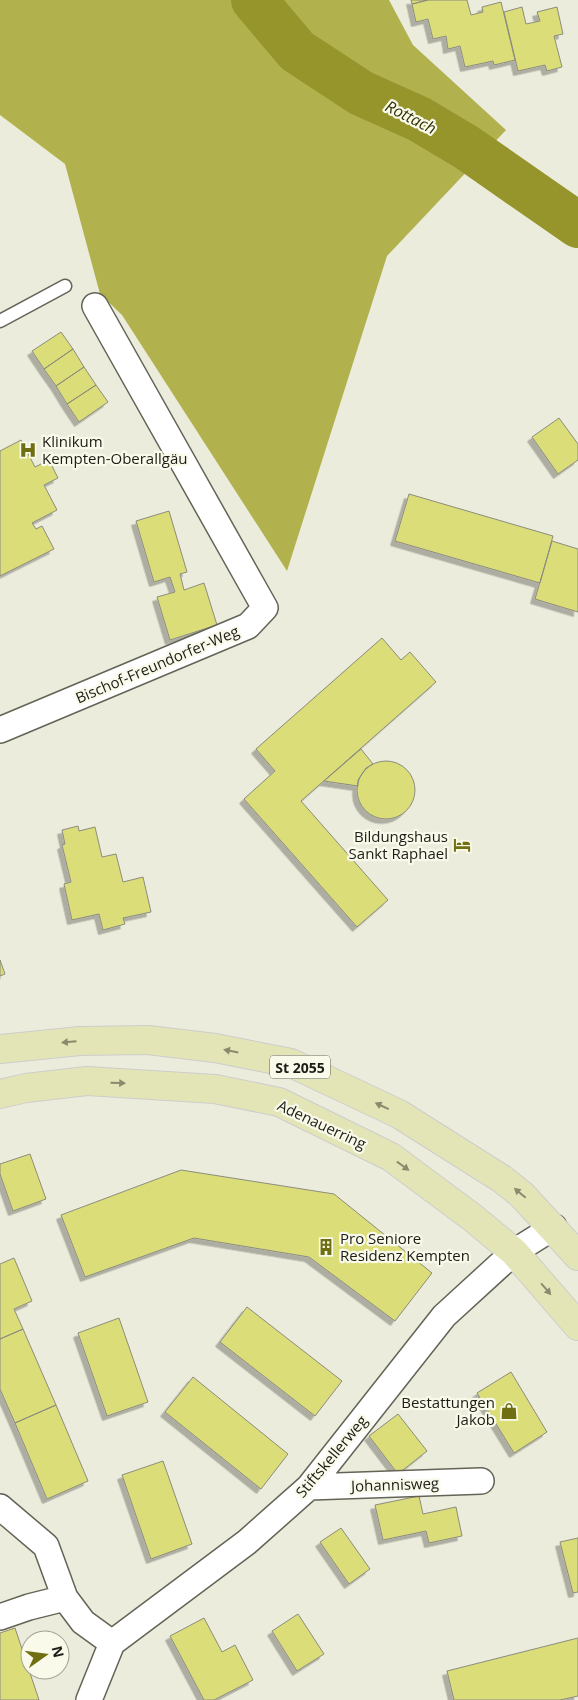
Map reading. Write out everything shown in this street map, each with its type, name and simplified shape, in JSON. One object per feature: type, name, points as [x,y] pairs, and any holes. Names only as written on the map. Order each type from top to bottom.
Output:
[{"type":"main road","name":"St 2055","points":[[0,1049],[80,1041],[148,1040],[215,1048],[291,1063],[399,1114],[502,1179],[522,1194],[578,1256]]},
{"type":"main road","name":"Adenauerring","points":[[0,1094],[26,1088],[87,1082],[215,1089],[279,1102],[391,1157],[484,1226],[514,1252],[578,1326]]},
{"type":"street","name":"Bischof-Freundorfer-Weg","points":[[0,730],[248,626],[265,608],[95,306]]},
{"type":"street","name":"Stiftskellerweg","points":[[112,1643],[247,1542],[309,1487],[444,1316],[514,1252],[554,1228]]},
{"type":"street","name":"Johannisweg","points":[[309,1487],[481,1481]]},
{"type":"street","points":[[0,1507],[46,1546],[65,1598],[83,1622],[112,1643],[89,1700]]},
{"type":"street","points":[[0,1617],[65,1598]]},
{"type":"lane","points":[[0,321],[65,286]]},
{"type":"shaded area","points":[[0,0],[389,0],[413,45],[506,130],[387,256],[287,571],[122,315],[100,294],[65,164],[0,115]]},
{"type":"building","points":[[411,0],[428,0],[412,4]]},
{"type":"building","points":[[428,0],[467,0],[471,15],[483,12],[482,7],[501,2],[515,60],[494,65],[493,61],[465,67],[460,46],[448,49],[446,36],[433,39],[428,19],[416,22],[412,4]]},
{"type":"building","points":[[522,7],[526,24],[540,21],[537,12],[557,7],[563,34],[554,36],[562,67],[547,71],[545,65],[518,71],[504,12]]},
{"type":"building","points":[[61,332],[73,349],[44,369],[32,351]]},
{"type":"building","points":[[73,349],[84,367],[56,386],[44,369]]},
{"type":"building","points":[[84,367],[96,385],[67,404],[56,386]]},
{"type":"building","points":[[96,385],[108,402],[79,422],[67,404]]},
{"type":"building","points":[[559,418],[578,444],[578,460],[558,474],[532,437]]},
{"type":"building","points":[[21,440],[35,467],[49,460],[58,478],[44,485],[57,510],[32,523],[36,529],[42,526],[54,549],[0,576],[0,451]]},
{"type":"building","points":[[409,494],[553,536],[540,583],[395,541]]},
{"type":"building","points":[[169,511],[187,572],[180,574],[184,590],[204,583],[217,625],[170,640],[157,597],[175,592],[170,577],[154,582],[136,521]]},
{"type":"building","points":[[552,541],[578,549],[578,612],[535,599]]},
{"type":"building","points":[[382,638],[401,660],[410,652],[436,682],[301,801],[388,900],[357,927],[244,799],[275,771],[256,749]]},
{"type":"building","points":[[361,749],[373,764],[366,768],[358,780],[358,786],[324,781]]},
{"type":"building","points":[[386,761],[402,766],[410,774],[415,790],[410,806],[402,814],[386,819],[370,814],[362,806],[357,790],[362,774],[370,766]]},
{"type":"building","points":[[78,826],[79,831],[95,827],[102,857],[116,854],[123,882],[143,877],[151,912],[123,918],[125,924],[103,930],[99,914],[72,920],[64,884],[71,882],[62,845],[65,844],[62,830]]},
{"type":"building","points":[[0,960],[5,974],[0,976]]},
{"type":"building","points":[[30,1154],[46,1199],[13,1211],[0,1174],[0,1164]]},
{"type":"building","name":"Pro Seniore Residenz Kempten","points":[[181,1170],[334,1194],[432,1273],[395,1321],[309,1257],[194,1238],[85,1277],[61,1215]]},
{"type":"building","points":[[14,1258],[32,1301],[14,1309],[23,1329],[0,1339],[0,1264]]},
{"type":"building","points":[[247,1307],[342,1381],[315,1416],[220,1342]]},
{"type":"building","points":[[119,1318],[148,1402],[107,1416],[78,1333]]},
{"type":"building","points":[[23,1329],[56,1405],[15,1423],[0,1389],[0,1339]]},
{"type":"building","points":[[511,1372],[547,1432],[514,1453],[477,1393]]},
{"type":"building","points":[[193,1377],[288,1454],[261,1489],[165,1412]]},
{"type":"building","points":[[56,1405],[88,1481],[47,1499],[15,1423]]},
{"type":"building","points":[[398,1414],[427,1451],[398,1474],[369,1436]]},
{"type":"building","points":[[163,1461],[192,1544],[151,1559],[122,1475]]},
{"type":"building","points":[[419,1496],[423,1514],[456,1507],[462,1536],[429,1543],[426,1531],[383,1540],[375,1505]]},
{"type":"building","points":[[341,1528],[370,1569],[349,1584],[320,1542]]},
{"type":"building","points":[[578,1538],[578,1592],[573,1593],[560,1542]]},
{"type":"building","points":[[298,1614],[324,1654],[297,1671],[272,1631]]},
{"type":"building","points":[[204,1618],[222,1652],[235,1645],[253,1680],[214,1700],[204,1700],[170,1636]]},
{"type":"building","points":[[15,1628],[20,1643],[20,1680],[32,1680],[39,1700],[0,1700],[0,1633]]},
{"type":"building","points":[[578,1638],[578,1696],[560,1700],[454,1700],[447,1671]]},
{"type":"waterway","name":"Rottach","points":[[254,0],[297,51],[361,93],[419,119],[466,147],[578,225]]},
{"type":"place","name":"Klinikum Kempten-Oberallgäu","points":[[28,450]]},
{"type":"place","name":"Bildungshaus Sankt Raphael","points":[[462,845]]},
{"type":"place","name":"Pro Seniore Residenz Kempten","points":[[326,1247]]},
{"type":"place","name":"Bestattungen Jakob","points":[[509,1411]]}]
